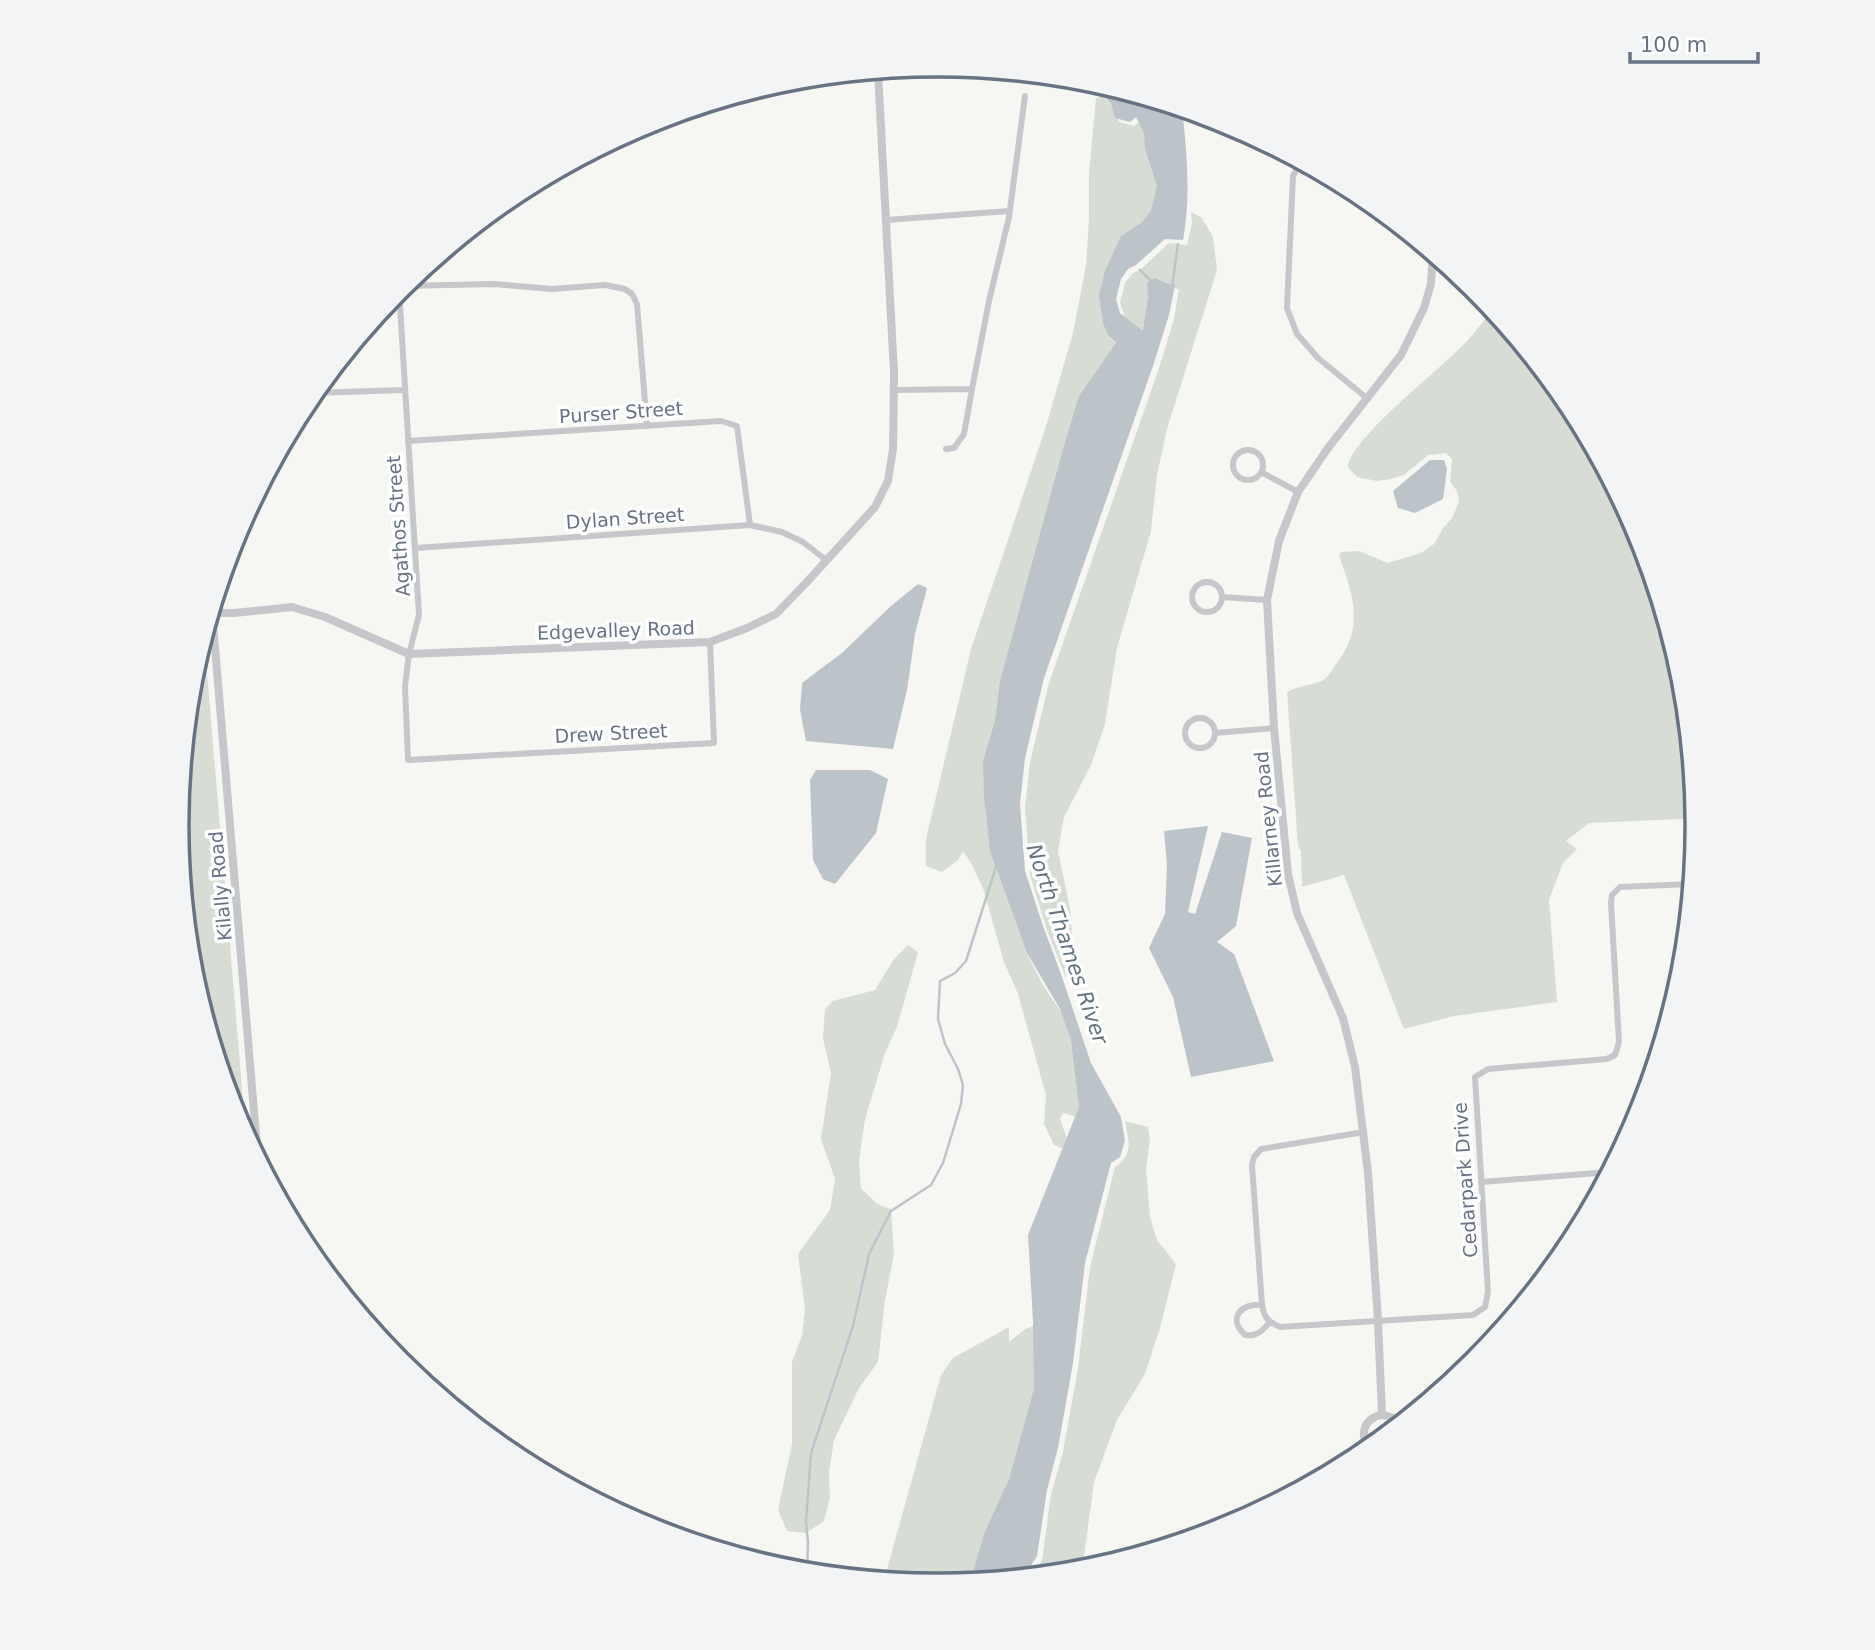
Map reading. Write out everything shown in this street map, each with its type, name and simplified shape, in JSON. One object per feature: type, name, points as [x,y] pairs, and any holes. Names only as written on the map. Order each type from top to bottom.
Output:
[{"type":"street","name":"Edgevalley Road","points":[[220,613],[292,607],[325,617],[410,654],[710,642],[776,614],[875,507],[888,481],[893,449],[894,390],[878,80]]},
{"type":"street","points":[[946,449],[954,448],[964,434],[1009,211],[1025,96]]},
{"type":"street","points":[[1297,169],[1293,176],[1287,309],[1297,334],[1318,358],[1368,399]]},
{"type":"street","points":[[886,220],[1009,211]]},
{"type":"street","name":"Killarney Road","points":[[1382,1415],[1364,1132],[1355,1067],[1343,1018],[1297,913],[1288,874],[1274,728],[1267,600],[1279,541],[1298,492],[1328,448],[1401,355],[1424,308],[1432,264]]},
{"type":"street","points":[[419,286],[494,284],[552,289],[605,285],[625,289],[632,294],[637,304],[647,426]]},
{"type":"street","name":"Agathos Street","points":[[401,305],[419,615],[405,686],[408,760]]},
{"type":"street","points":[[894,390],[972,389]]},
{"type":"street","points":[[328,393],[404,390]]},
{"type":"street","name":"Purser Street","points":[[408,441],[721,421],[737,426],[750,525]]},
{"type":"street","points":[[1243,450],[1253,451],[1261,457],[1261,471],[1254,478],[1244,480],[1234,470],[1233,460],[1243,450]]},
{"type":"street","points":[[1261,471],[1298,492]]},
{"type":"street","name":"Dylan Street","points":[[416,548],[750,525],[782,532],[803,542],[826,560]]},
{"type":"street","points":[[1206,582],[1215,584],[1222,597],[1219,606],[1210,611],[1201,611],[1192,599],[1194,589],[1206,582]]},
{"type":"street","points":[[1222,597],[1267,600]]},
{"type":"street","name":"Kilally Road","points":[[214,636],[256,1132]]},
{"type":"street","name":"Drew Street","points":[[408,760],[714,743],[710,642]]},
{"type":"street","points":[[1204,718],[1212,723],[1215,733],[1208,745],[1199,748],[1187,739],[1186,730],[1190,721],[1204,718]]},
{"type":"street","points":[[1215,733],[1274,728]]},
{"type":"street","name":"Cedarpark Drive","points":[[1378,1320],[1473,1315],[1485,1307],[1488,1293],[1475,1077],[1488,1069],[1607,1059],[1615,1055],[1619,1042],[1612,895],[1620,887],[1683,884]]},
{"type":"street","points":[[1364,1132],[1261,1149],[1254,1157],[1252,1165],[1262,1305],[1264,1316],[1279,1327],[1378,1320]]},
{"type":"street","points":[[1481,1182],[1599,1173]]},
{"type":"street","points":[[1262,1305],[1249,1305],[1240,1311],[1237,1320],[1239,1329],[1245,1335],[1253,1335],[1261,1332],[1270,1322]]},
{"type":"street","points":[[1364,1439],[1364,1429],[1372,1418],[1382,1415],[1393,1418]]},
{"type":"shaded area","points":[[1103,96],[1114,108],[1119,122],[1134,126],[1140,121],[1148,137],[1161,190],[1154,215],[1124,240],[1106,327],[1119,347],[985,800],[992,856],[1029,958],[1063,1015],[1073,1045],[1082,1110],[1077,1117],[1063,1113],[1060,1119],[1069,1145],[1067,1150],[1054,1145],[1044,1124],[1046,1095],[1018,994],[1004,962],[983,888],[963,851],[958,860],[942,872],[926,866],[926,839],[971,649],[1044,433],[1073,333],[1086,265],[1089,173],[1096,98]]},
{"type":"shaded area","name":"North Thames River","points":[[1103,96],[1183,119],[1187,174],[1183,240],[1165,239],[1128,269],[1121,279],[1116,299],[1120,313],[1143,331],[1148,297],[1147,282],[1155,278],[1175,285],[1154,363],[1044,678],[1025,758],[1020,804],[1025,871],[1091,1063],[1121,1117],[1125,1141],[1120,1157],[1111,1163],[1085,1263],[1073,1363],[1058,1448],[1047,1490],[1037,1556],[1030,1567],[973,1572],[984,1534],[1009,1479],[1034,1389],[1028,1235],[1079,1107],[1071,1040],[1060,1009],[1027,953],[990,851],[983,761],[995,721],[1000,681],[1079,396],[1116,343],[1108,335],[1103,323],[1099,295],[1105,271],[1121,236],[1141,223],[1151,211],[1157,186],[1145,149],[1144,133],[1136,117],[1130,122],[1115,118],[1111,104]]},
{"type":"shaded area","points":[[1191,212],[1202,218],[1213,237],[1217,270],[1167,429],[1157,475],[1151,531],[1117,648],[1105,724],[1091,765],[1064,817],[1058,851],[1072,933],[1066,978],[1030,875],[1025,808],[1030,762],[1049,683],[1174,319],[1179,289],[1172,288],[1147,335],[1125,317],[1120,303],[1125,283],[1169,243],[1187,245],[1192,223]]},
{"type":"shaded area","points":[[1486,317],[1531,370],[1585,451],[1629,539],[1660,631],[1671,679],[1679,727],[1686,819],[1589,823],[1566,841],[1577,849],[1563,863],[1549,900],[1557,1002],[1454,1016],[1404,1029],[1344,875],[1302,887],[1287,692],[1325,679],[1346,649],[1351,636],[1354,610],[1339,555],[1342,552],[1359,551],[1388,563],[1421,553],[1434,544],[1452,518],[1459,502],[1457,491],[1450,482],[1452,459],[1446,453],[1428,455],[1404,475],[1377,481],[1357,477],[1348,467],[1352,455],[1377,424]]},
{"type":"shaded area","points":[[1430,460],[1444,460],[1447,469],[1443,499],[1415,513],[1398,508],[1393,491]]},
{"type":"shaded area","points":[[918,584],[927,588],[915,634],[907,690],[893,749],[806,741],[800,710],[802,683],[843,652]]},
{"type":"shaded area","points":[[207,668],[243,1104],[215,1019],[204,971],[191,874],[191,776]]},
{"type":"shaded area","points":[[816,770],[870,770],[888,779],[876,833],[835,884],[823,879],[813,860],[810,780]]},
{"type":"shaded area","points":[[1208,826],[1188,912],[1195,914],[1222,832],[1252,838],[1236,926],[1217,942],[1234,954],[1274,1061],[1191,1077],[1173,997],[1149,948],[1165,914],[1167,865],[1164,831]]},
{"type":"shaded area","points":[[908,945],[918,952],[897,1027],[885,1053],[865,1119],[859,1161],[861,1188],[877,1204],[891,1209],[894,1254],[885,1300],[878,1362],[859,1388],[834,1440],[829,1472],[830,1498],[824,1521],[806,1533],[787,1531],[778,1510],[792,1444],[792,1362],[802,1336],[805,1309],[798,1254],[830,1210],[835,1179],[821,1139],[831,1073],[823,1038],[825,1009],[833,1001],[875,990],[894,959]]},
{"type":"shaded area","points":[[1125,1121],[1148,1127],[1150,1139],[1146,1169],[1150,1217],[1157,1240],[1176,1264],[1145,1374],[1117,1420],[1094,1482],[1084,1559],[1038,1567],[1042,1560],[1051,1494],[1063,1452],[1078,1368],[1090,1267],[1115,1167],[1125,1158],[1129,1141]]},
{"type":"shaded area","points":[[1036,1325],[1037,1393],[978,1571],[887,1571],[941,1375],[953,1358],[1009,1327],[1009,1342],[1025,1329]]},
{"type":"waterway","name":"North Thames River","points":[[1172,288],[1178,244]]},
{"type":"waterway","points":[[1140,270],[1152,282]]},
{"type":"waterway","points":[[807,1562],[806,1521],[811,1453],[853,1326],[869,1254],[891,1211],[931,1185],[943,1163],[961,1104],[963,1085],[945,1044],[938,1019],[940,981],[955,973],[966,961],[996,867]]}]
